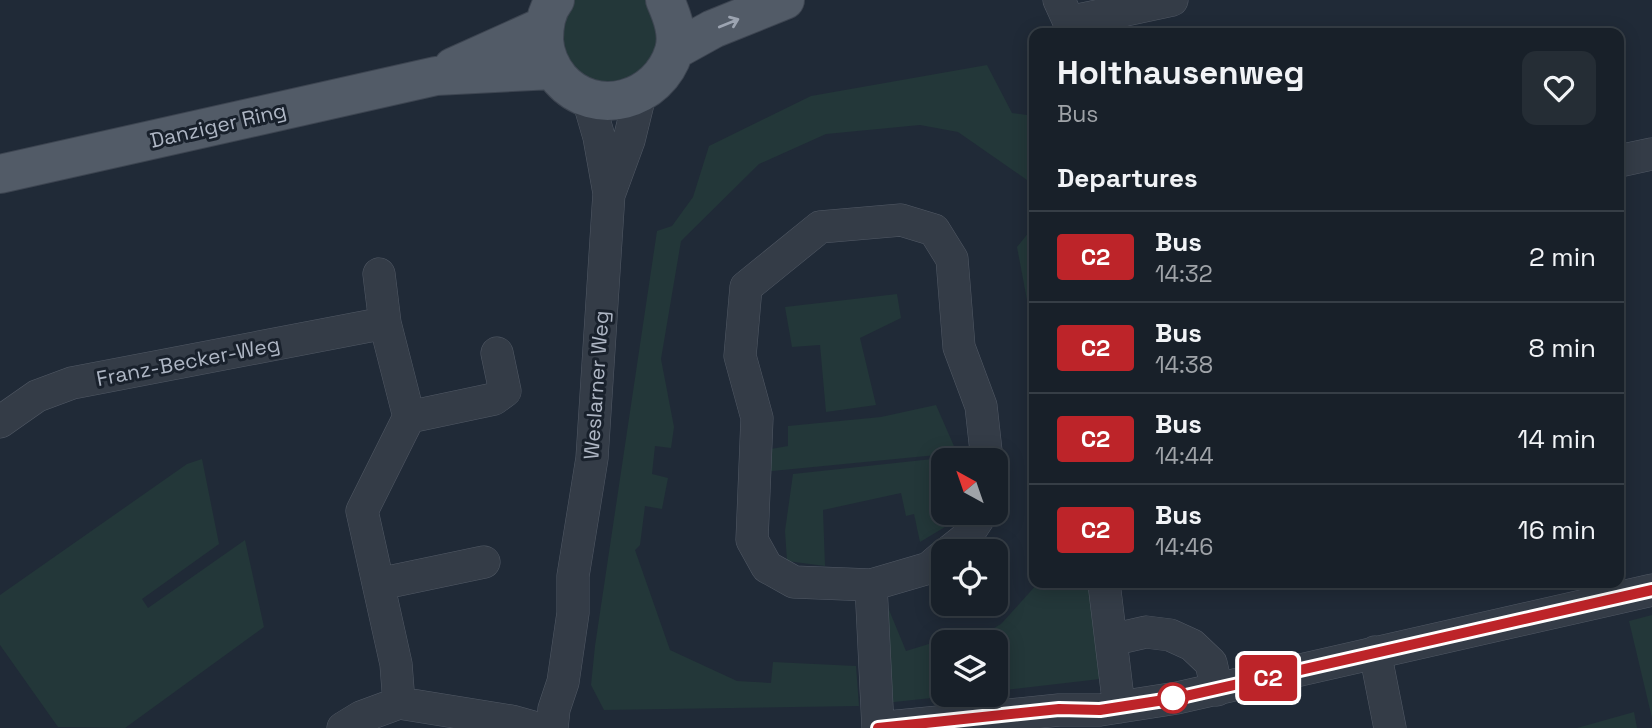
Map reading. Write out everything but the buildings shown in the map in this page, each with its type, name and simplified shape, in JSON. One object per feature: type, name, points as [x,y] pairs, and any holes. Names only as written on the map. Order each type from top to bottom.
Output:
[{"type":"main road","points":[[550,13],[544,48],[552,70],[568,88],[588,99],[612,102],[640,95],[663,76],[675,50],[675,21],[666,0]]},
{"type":"main road","points":[[675,50],[713,29],[785,0]]},
{"type":"main road","name":"Danziger Ring","points":[[436,76],[550,13]]},
{"type":"main road","name":"Danziger Ring","points":[[0,174],[436,76],[552,70]]},
{"type":"street","points":[[1064,19],[1172,0]]},
{"type":"street","name":"Weslarner Weg","points":[[609,193],[629,140],[640,95]]},
{"type":"street","name":"Weslarner Weg","points":[[547,722],[563,682],[573,613],[573,576],[592,458],[609,193],[599,137],[588,99]]},
{"type":"street","points":[[1624,160],[1652,154]]},
{"type":"street","points":[[931,566],[871,585],[794,582],[767,567],[752,540],[757,418],[740,356],[746,287],[820,226],[901,220],[934,230],[952,259],[959,347],[981,406],[985,448]]},
{"type":"street","points":[[379,274],[385,323],[409,417],[362,510],[396,664],[399,703]]},
{"type":"street","name":"Franz-Becker-Weg","points":[[0,422],[37,396],[72,383],[385,323]]},
{"type":"street","points":[[409,417],[494,399],[505,391],[498,354]]},
{"type":"street","points":[[379,584],[484,562]]},
{"type":"street","points":[[871,585],[878,728],[1059,709],[1107,715],[1652,590]]},
{"type":"street","points":[[1105,588],[1111,640],[1107,715]]},
{"type":"street","points":[[1111,640],[1146,632],[1170,635],[1192,646],[1211,663],[1217,690]]},
{"type":"street","points":[[1375,652],[1390,728]]},
{"type":"street","points":[[343,728],[361,717],[399,703],[511,721],[547,722]]},
{"type":"green space","points":[[568,0],[650,0],[655,6],[658,58],[615,88],[568,69],[557,19]]},
{"type":"green space","points":[[987,65],[1012,113],[1029,115],[1029,187],[1027,180],[958,132],[920,125],[826,134],[759,164],[681,241],[661,359],[674,427],[671,448],[655,446],[652,474],[668,478],[662,509],[645,506],[640,545],[635,550],[670,650],[737,681],[771,683],[773,662],[856,666],[859,706],[604,710],[591,685],[595,646],[657,231],[672,226],[693,197],[709,146],[811,96]]},
{"type":"green space","points":[[1029,232],[1029,311],[1017,247]]},
{"type":"green space","points":[[897,294],[901,318],[860,338],[876,405],[826,412],[820,345],[792,347],[785,307]]},
{"type":"green space","points":[[936,405],[955,448],[931,448],[931,456],[762,472],[765,450],[788,446],[788,426],[881,417]]},
{"type":"green space","points":[[202,459],[219,544],[142,599],[148,608],[245,540],[264,627],[125,728],[58,727],[0,645],[0,595],[187,464]]},
{"type":"green space","points":[[931,459],[931,525],[948,525],[920,542],[914,514],[906,516],[901,493],[823,510],[825,566],[787,561],[785,531],[793,474]]},
{"type":"green space","points":[[1033,588],[1091,588],[1100,679],[1008,690],[1008,630],[991,630],[1001,624]]},
{"type":"green space","points":[[887,605],[906,651],[931,643],[931,698],[885,703]]},
{"type":"green space","points":[[1652,615],[1652,718],[1629,621]]},
{"type":"green space","points":[[1634,712],[1637,728],[1577,728]]},
{"type":"bus line","name":"C2","points":[[878,728],[1059,709],[1100,710],[1177,698],[1652,590]]}]
